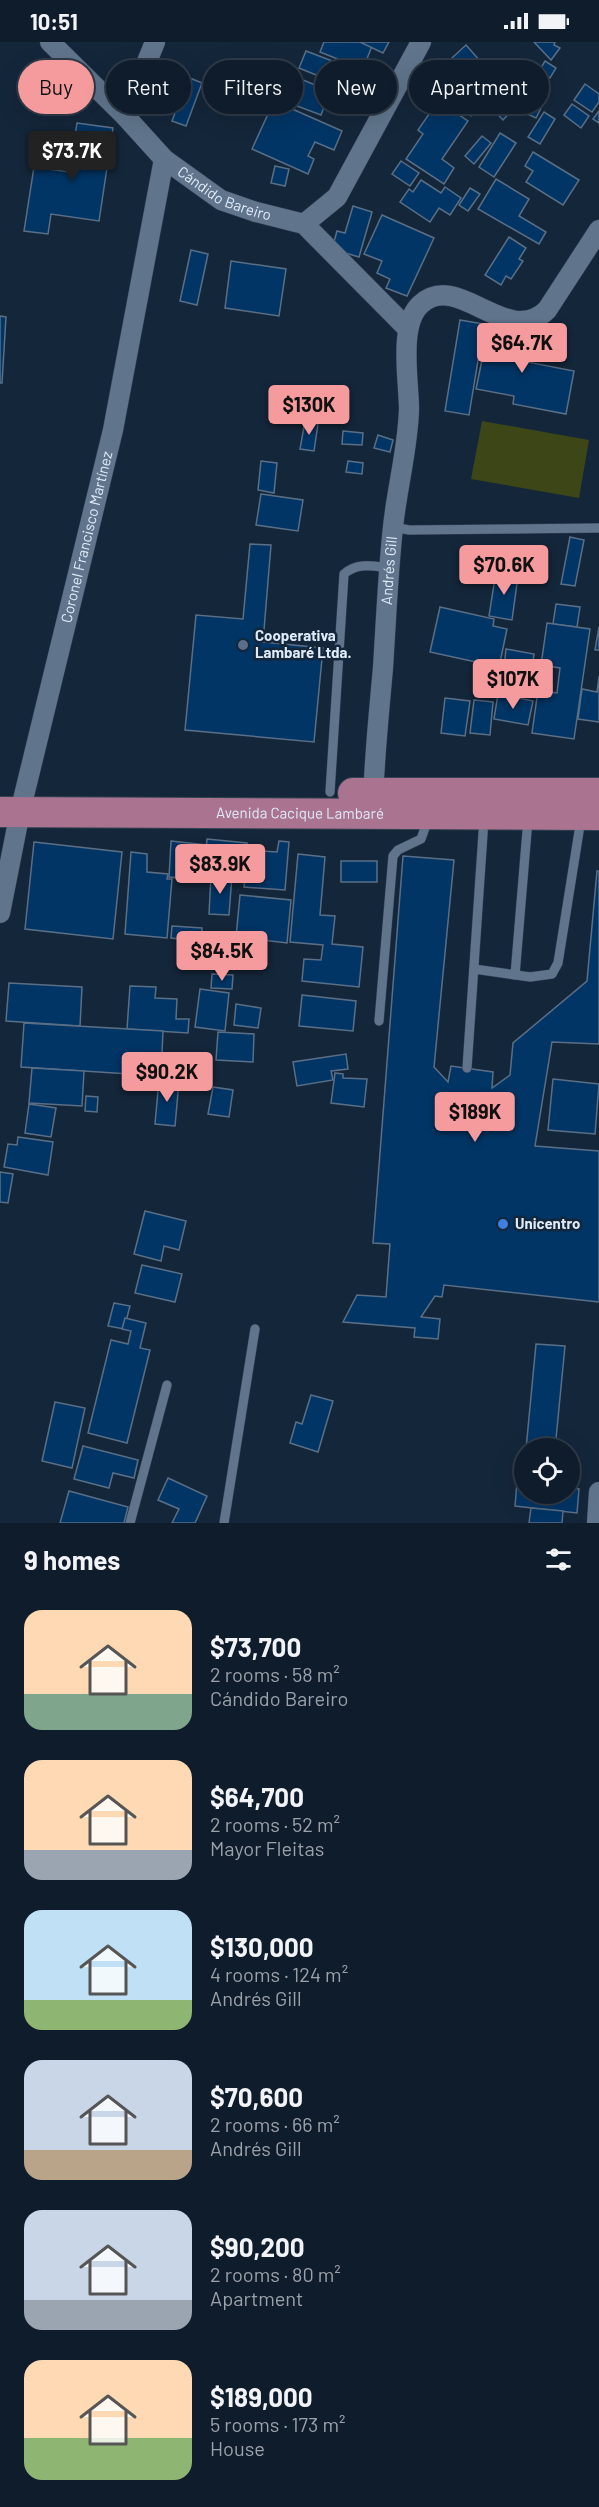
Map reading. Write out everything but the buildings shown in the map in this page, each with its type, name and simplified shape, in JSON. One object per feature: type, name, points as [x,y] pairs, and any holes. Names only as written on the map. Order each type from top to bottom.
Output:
[{"type":"main road","name":"Avenida Cacique Lambaré","points":[[12,802],[330,792],[429,815],[529,814],[593,807]]},
{"type":"main road","name":"Avenida Cacique Lambaré","points":[[12,802],[373,803],[593,807]]},
{"type":"street","name":"Cándido Bareiro","points":[[51,42],[164,159],[221,200],[256,212],[304,224]]},
{"type":"street","points":[[124,116],[155,42]]},
{"type":"street","points":[[421,42],[337,196],[304,224],[407,328],[421,303],[451,296],[513,321],[523,322],[540,317],[547,310],[599,230]]},
{"type":"street","name":"Coronel Francisco Martínez","points":[[0,913],[12,802],[113,430],[164,159]]},
{"type":"street","name":"Andrés Gill","points":[[373,803],[393,527],[409,412],[407,328]]},
{"type":"street","points":[[597,1523],[599,1491]]},
{"type":"lane","points":[[393,527],[409,530],[599,528]]},
{"type":"lane","points":[[330,792],[344,574],[351,567],[361,565],[390,568]]},
{"type":"lane","points":[[474,969],[530,977],[552,974],[558,963],[593,807]]},
{"type":"lane","points":[[467,1068],[485,814]]},
{"type":"lane","points":[[515,975],[529,814]]},
{"type":"lane","points":[[380,1021],[393,856],[398,850],[421,839],[429,815]]},
{"type":"lane","points":[[224,1523],[255,1329]]},
{"type":"lane","points":[[130,1523],[167,1385]]},
{"type":"green space","points":[[482,421],[589,440],[579,498],[471,479]]},
{"type":"place","name":"Cooperativa Lambaré Ltda.","points":[[243,645]]},
{"type":"place","name":"Unicentro","points":[[503,1224]]}]
